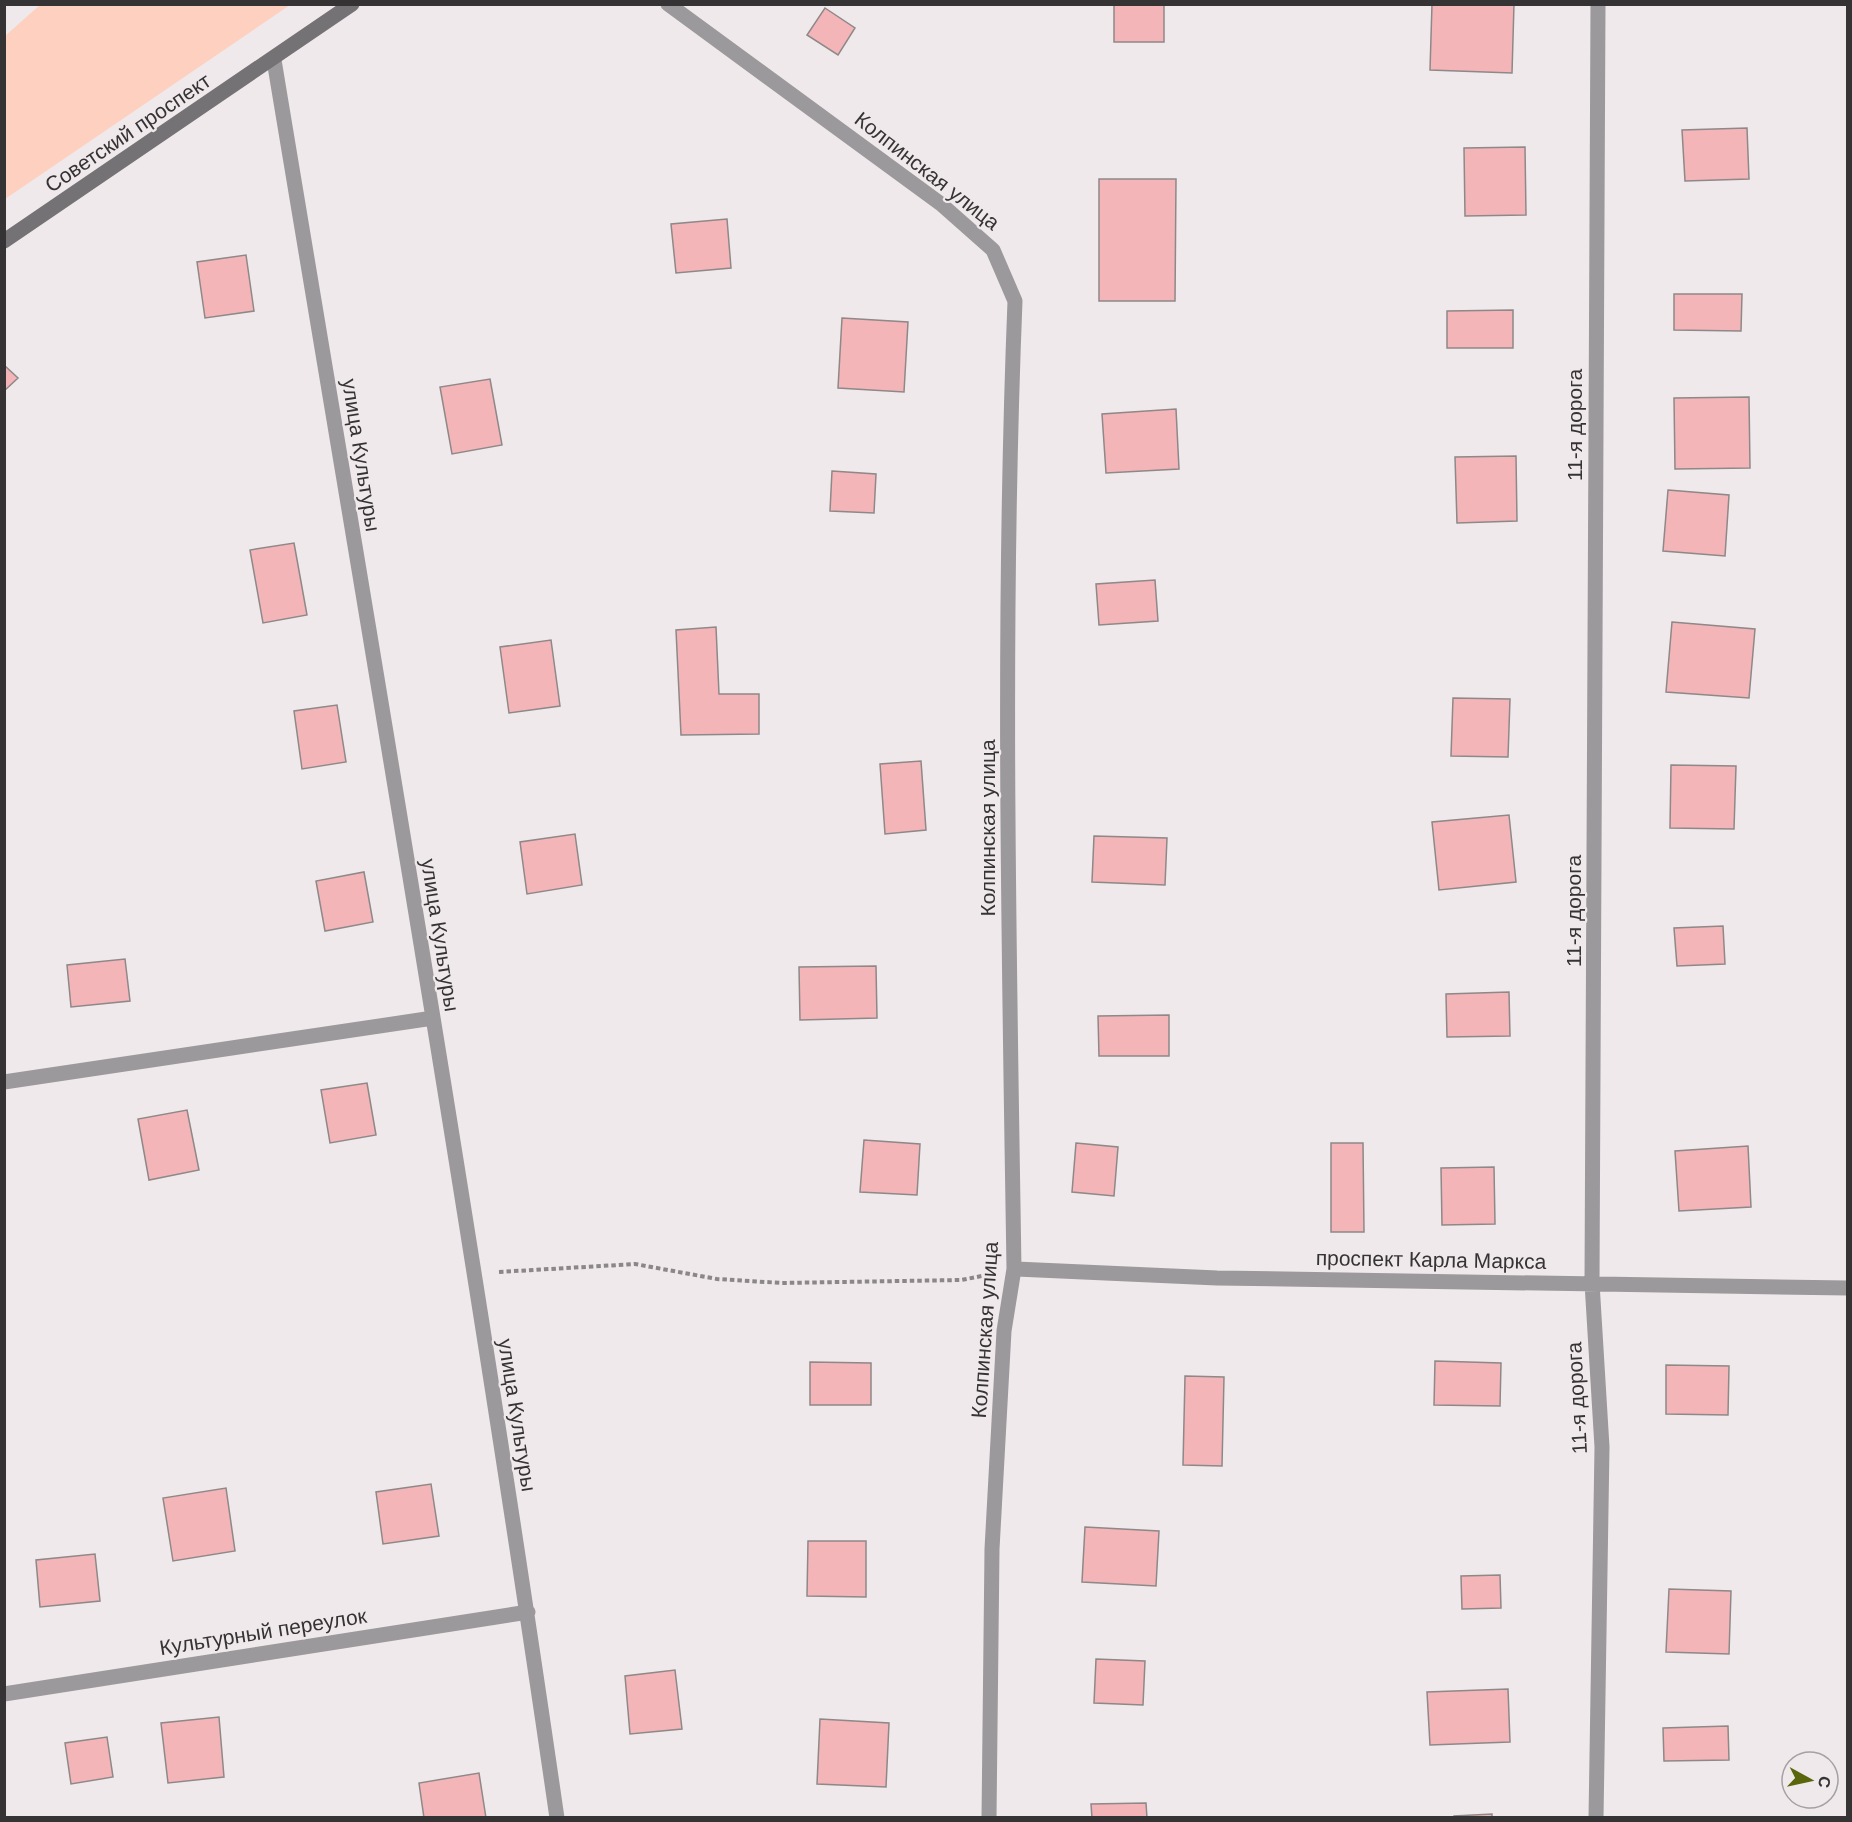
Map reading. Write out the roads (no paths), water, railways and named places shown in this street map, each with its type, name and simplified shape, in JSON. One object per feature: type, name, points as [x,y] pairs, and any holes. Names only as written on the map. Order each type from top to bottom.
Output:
[{"type":"street","name":"Советский проспект","points":[[4,241],[274,60],[352,4]]},
{"type":"street","name":"Колпинская улица","points":[[668,4],[941,204],[993,250],[1015,301],[1008,650],[1008,886],[1014,1269],[1004,1331],[992,1549],[989,1818]]},
{"type":"street","name":"11-я дорога","points":[[1596,1818],[1602,1447],[1592,1283],[1598,4]]},
{"type":"street","name":"улица Культуры","points":[[274,60],[433,1018],[528,1612],[557,1818]]},
{"type":"street","points":[[4,1082],[433,1018]]},
{"type":"street","name":"проспект Карла Маркса","points":[[1014,1269],[1217,1278],[1848,1288]]},
{"type":"street","name":"Культурный переулок","points":[[4,1694],[528,1612]]}]
